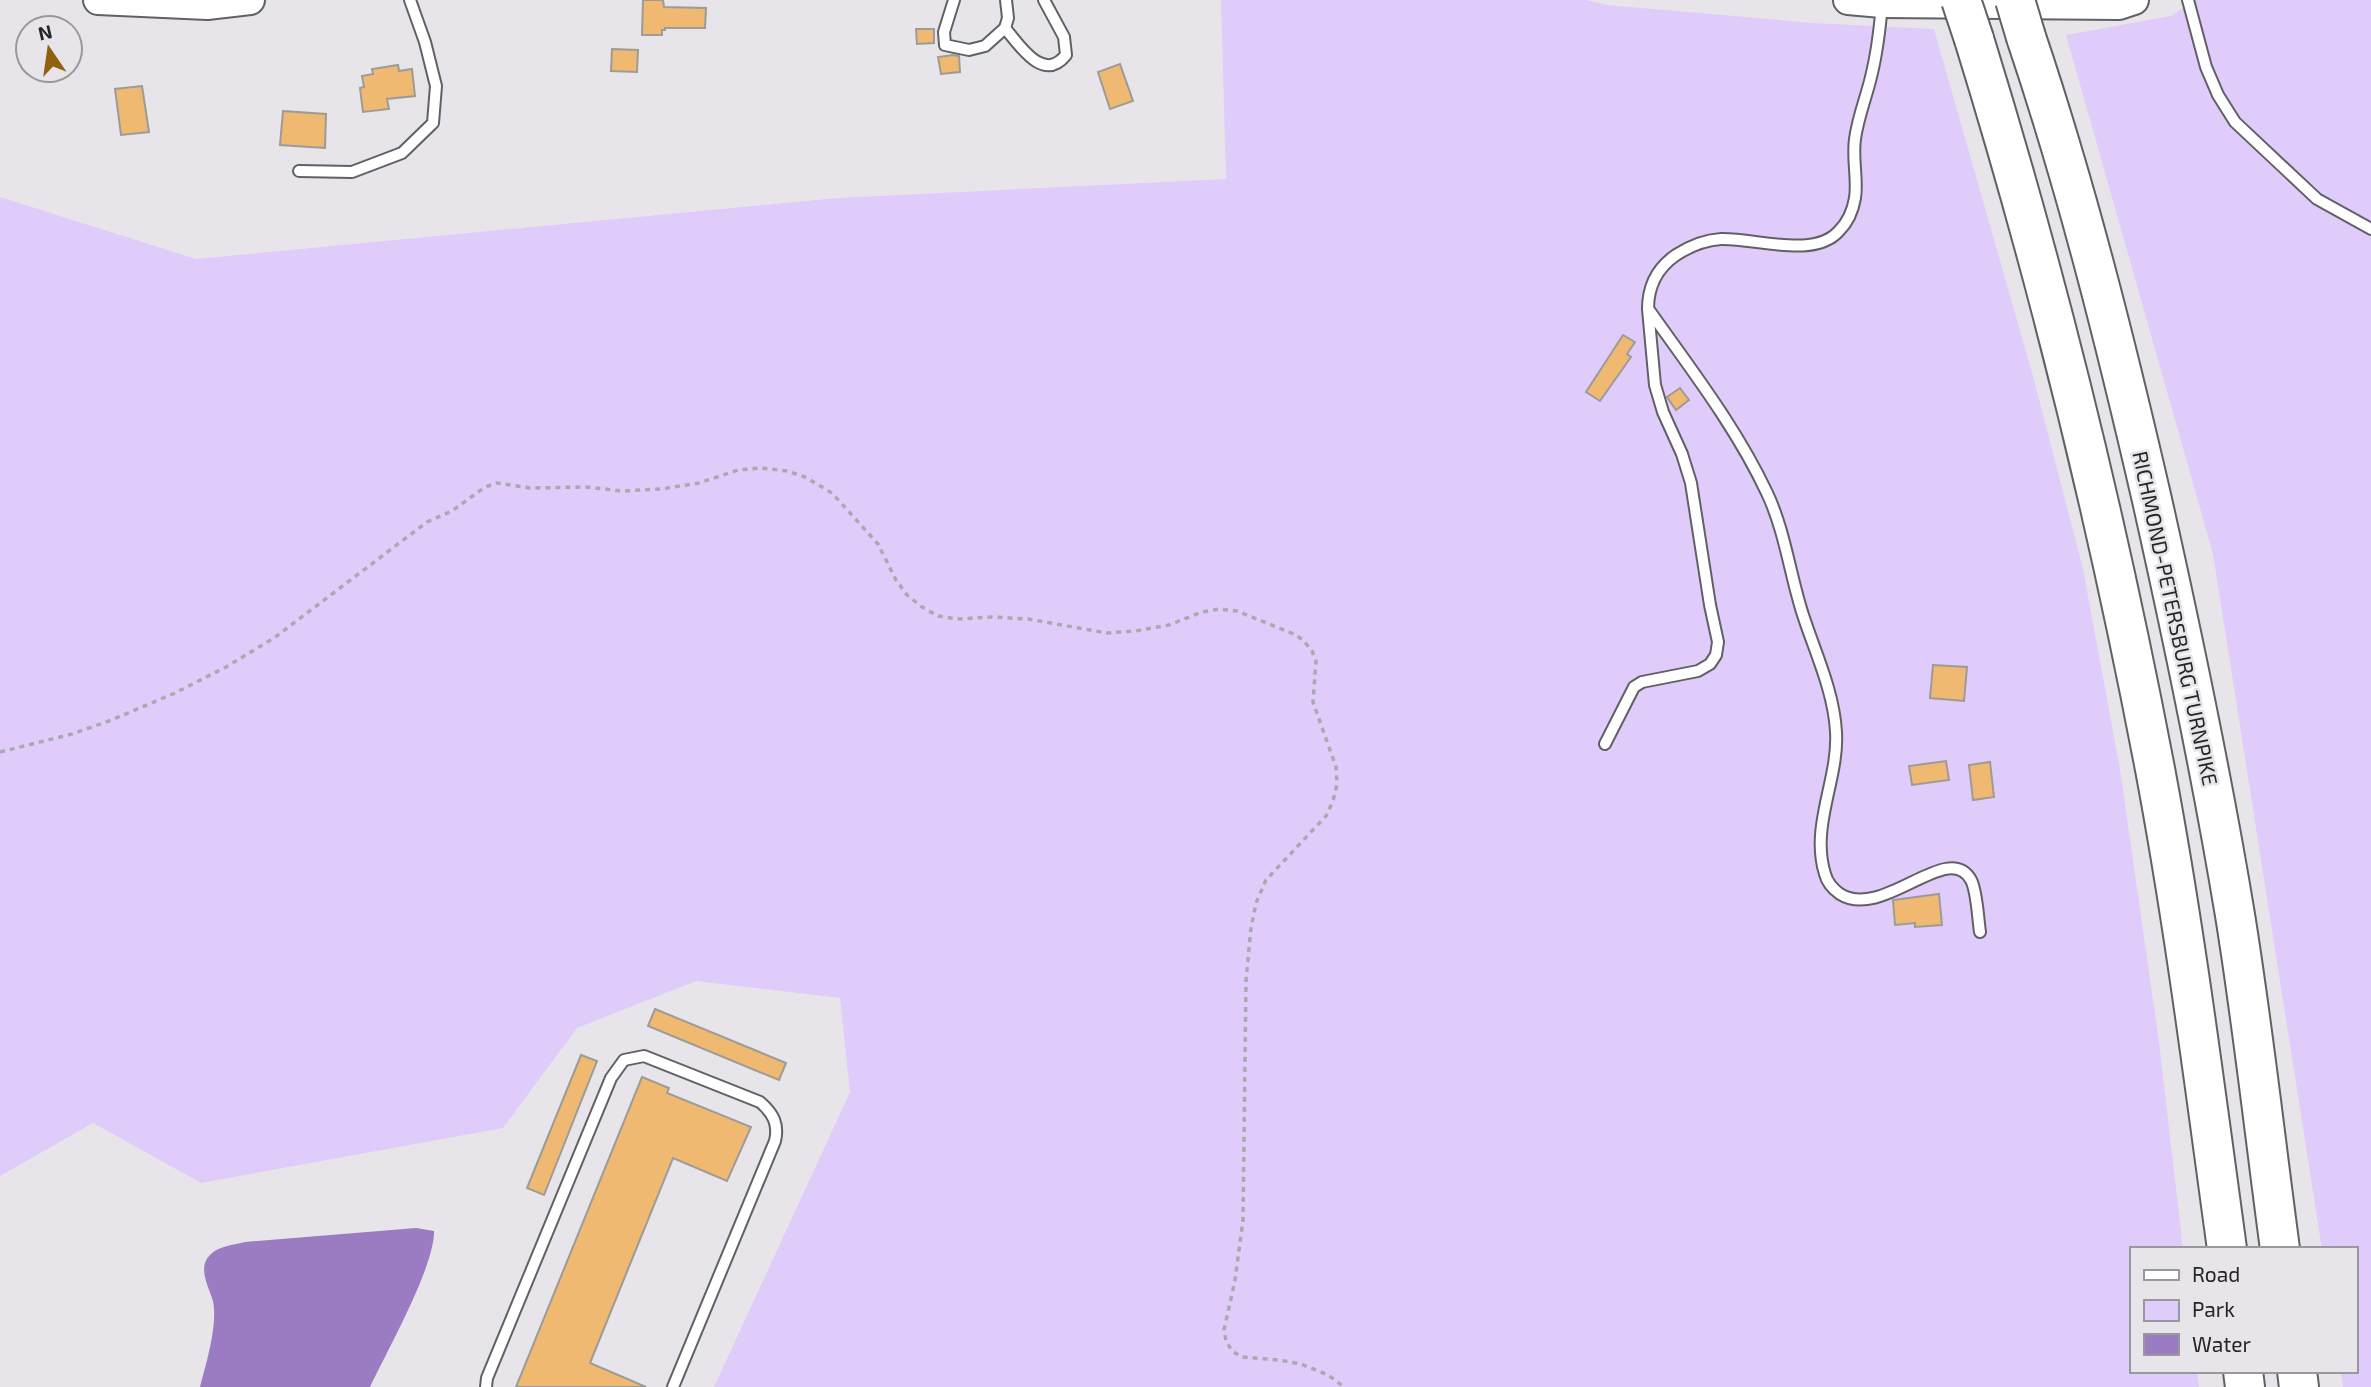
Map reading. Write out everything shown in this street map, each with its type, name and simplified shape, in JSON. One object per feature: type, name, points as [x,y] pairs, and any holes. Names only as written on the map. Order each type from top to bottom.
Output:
[{"type":"highway","points":[[1961,0],[2040,266],[2123,611],[2155,770],[2179,910],[2227,1247]]},
{"type":"highway","name":"RICHMOND-PETERSBURG TURNPIKE","points":[[2015,0],[2050,107],[2099,279],[2207,752],[2235,918],[2280,1247]]},
{"type":"street","points":[[98,0],[207,5],[250,0]]},
{"type":"street","points":[[1848,0],[1882,3],[2119,5],[2134,0]]},
{"type":"lane","points":[[299,171],[352,172],[402,153],[433,123],[436,86],[425,41],[410,0]]},
{"type":"lane","points":[[954,0],[944,32],[945,45],[969,50],[985,46],[1005,28],[1008,18],[1006,0]]},
{"type":"lane","points":[[1005,28],[1035,62],[1049,66],[1059,64],[1066,55],[1064,37],[1044,0]]},
{"type":"lane","points":[[2188,0],[2206,67],[2218,95],[2235,122],[2317,199],[2371,229]]},
{"type":"lane","points":[[1605,744],[1634,687],[1642,682],[1698,671],[1710,664],[1716,655],[1718,642],[1691,483],[1682,454],[1662,412],[1655,385],[1648,297],[1659,271],[1670,259],[1687,248],[1722,239],[1805,246],[1833,238],[1842,229],[1851,213],[1855,196],[1855,142],[1860,110],[1878,42],[1882,3]]},
{"type":"lane","points":[[1648,309],[1735,436],[1767,493],[1779,526],[1800,607],[1833,708],[1835,754],[1821,825],[1824,873],[1829,883],[1835,891],[1847,898],[1873,900],[1944,868],[1959,870],[1973,882],[1980,932]]},
{"type":"lane","points":[[485,1387],[611,1078],[624,1060],[644,1056],[760,1102],[768,1109],[777,1125],[775,1141],[673,1387]]},
{"type":"path","points":[[0,752],[72,734],[109,721],[175,693],[226,667],[293,624],[427,522],[452,511],[485,487],[497,483],[530,488],[586,487],[623,491],[699,483],[738,470],[761,468],[787,471],[805,477],[832,493],[878,544],[896,580],[907,595],[938,616],[957,619],[1028,619],[1107,633],[1169,625],[1202,612],[1219,609],[1237,611],[1294,634],[1312,651],[1316,661],[1313,702],[1336,767],[1337,784],[1334,801],[1326,816],[1266,880],[1256,903],[1246,980],[1243,1220],[1224,1330],[1226,1341],[1233,1351],[1242,1357],[1301,1364],[1328,1375],[1344,1387]]},
{"type":"green space","points":[[1221,0],[1586,0],[1607,5],[1813,23],[1934,29],[2033,376],[2083,569],[2120,769],[2159,1042],[2183,1247],[2130,1247],[2130,1373],[2197,1373],[2199,1387],[714,1387],[850,1092],[840,998],[696,981],[577,1028],[503,1128],[201,1183],[93,1123],[0,1176],[0,197],[196,259],[837,198],[1226,179]]},
{"type":"green space","points":[[2194,0],[2371,0],[2371,1387],[2343,1387],[2341,1373],[2357,1373],[2357,1247],[2322,1247],[2213,554],[2066,35],[2171,16]]},
{"type":"water","points":[[416,1228],[434,1231],[427,1265],[409,1309],[370,1387],[200,1387],[214,1321],[213,1301],[204,1266],[213,1252],[245,1242]]},
{"type":"building","points":[[643,0],[663,0],[664,7],[706,8],[705,28],[665,28],[662,35],[642,35]]},
{"type":"building","points":[[916,29],[934,29],[934,43],[917,44]]},
{"type":"building","points":[[612,49],[638,50],[637,72],[611,71]]},
{"type":"building","points":[[959,56],[960,72],[941,74],[938,57]]},
{"type":"building","points":[[1120,64],[1133,101],[1110,109],[1098,72]]},
{"type":"building","points":[[398,65],[399,71],[412,69],[415,96],[387,99],[389,109],[363,112],[360,88],[364,87],[362,76],[373,74],[372,69]]},
{"type":"building","points":[[142,86],[149,132],[121,135],[115,89]]},
{"type":"building","points":[[283,111],[326,114],[325,148],[280,145]]},
{"type":"building","points":[[1623,335],[1635,342],[1627,354],[1631,357],[1600,401],[1586,392]]},
{"type":"building","points":[[1680,388],[1689,400],[1676,410],[1667,397]]},
{"type":"building","points":[[1933,665],[1967,667],[1964,701],[1930,698]]},
{"type":"building","points":[[1946,761],[1949,780],[1912,785],[1909,766]]},
{"type":"building","points":[[1990,762],[1994,797],[1973,800],[1969,765]]},
{"type":"building","points":[[1939,894],[1942,925],[1895,925],[1893,900]]},
{"type":"building","points":[[655,1009],[786,1063],[779,1080],[648,1026]]},
{"type":"building","points":[[581,1055],[597,1061],[544,1195],[527,1188]]},
{"type":"building","points":[[642,1077],[669,1088],[667,1093],[751,1127],[727,1181],[673,1158],[590,1363],[646,1387],[516,1387]]}]
